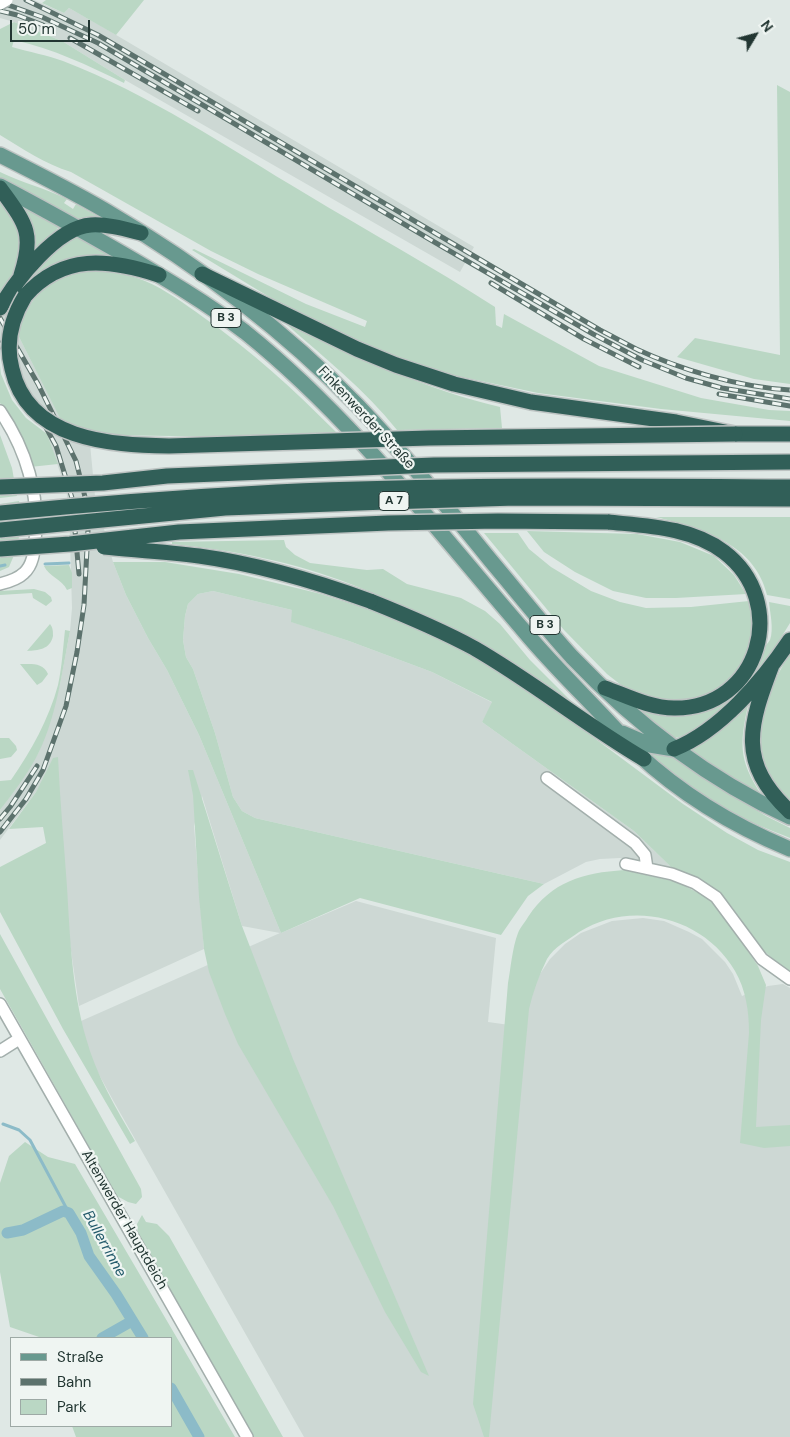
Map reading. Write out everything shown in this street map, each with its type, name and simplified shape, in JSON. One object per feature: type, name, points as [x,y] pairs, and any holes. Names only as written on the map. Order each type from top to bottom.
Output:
[{"type":"highway","points":[[0,187],[18,212],[27,232],[28,246],[8,348],[13,375],[28,404],[43,419],[70,432],[101,441],[147,446],[439,438],[790,434]]},
{"type":"highway","points":[[0,308],[19,288],[55,241],[68,232],[91,225],[104,225],[141,233]]},
{"type":"highway","points":[[19,288],[42,280],[62,269],[82,263],[113,263],[159,275]]},
{"type":"highway","points":[[202,274],[357,349],[396,365],[454,384],[531,402],[676,422],[735,434]]},
{"type":"highway","points":[[0,487],[103,483],[167,476],[434,465],[790,462]]},
{"type":"highway","name":"A 7","points":[[0,513],[168,499],[386,488],[790,487]]},
{"type":"highway","name":"A 7","points":[[0,530],[224,508],[516,498],[790,499]]},
{"type":"highway","points":[[0,549],[70,544],[180,532],[388,523],[588,522],[649,526],[687,534],[722,550],[736,562],[752,583],[762,621],[758,649],[737,682],[723,694],[705,704],[674,708],[657,706],[605,688]]},
{"type":"highway","points":[[70,544],[201,556],[314,582],[370,601],[413,618],[474,648],[644,759]]},
{"type":"highway","points":[[674,749],[694,739],[745,697],[788,643]]},
{"type":"highway","points":[[772,664],[752,727],[753,754],[763,781],[790,812]]},
{"type":"main road","name":"Finkenwerder Straße","points":[[0,155],[87,200],[141,233],[236,297],[285,337],[356,405],[394,445],[540,620],[572,656],[605,688],[674,749],[731,787],[759,803],[790,817]]},
{"type":"main road","name":"Finkenwerder Straße","points":[[0,187],[159,275],[243,331],[323,402],[370,451],[554,666],[644,759],[656,770],[710,809],[744,828],[790,849]]},
{"type":"main road","name":"Finkenwerder Straße","points":[[619,732],[650,745],[674,749]]},
{"type":"street","points":[[0,4],[7,0]]},
{"type":"street","points":[[0,411],[10,426],[25,460],[33,490],[37,525],[30,566],[24,574],[12,581],[0,584]]},
{"type":"street","points":[[548,778],[635,843],[645,855],[647,868]]},
{"type":"street","points":[[626,864],[672,874],[696,883],[716,896],[762,959],[790,979]]},
{"type":"street","name":"Altenwerder Hauptdeich","points":[[0,1004],[247,1437]]},
{"type":"street","points":[[0,1051],[19,1039]]},
{"type":"shaded area","points":[[0,0],[34,0],[64,13],[69,8],[474,247],[460,272],[125,80],[62,41],[0,18]]},
{"type":"shaded area","points":[[0,305],[17,333],[63,423],[88,423],[95,496],[113,562],[126,595],[167,670],[199,735],[281,933],[356,901],[496,938],[488,1022],[524,1027],[530,997],[540,974],[550,959],[565,944],[581,933],[612,921],[643,918],[664,921],[702,939],[725,962],[733,974],[742,996],[768,986],[783,984],[790,988],[790,1437],[304,1437],[72,1025],[280,933],[242,926],[202,796],[194,826],[204,949],[79,1006],[70,944],[62,841],[45,777],[0,840],[0,810],[39,752],[60,684],[70,631],[72,608],[69,508],[66,490],[47,434],[0,349]]},
{"type":"shaded area","points":[[213,591],[292,610],[292,622],[432,672],[493,703],[482,722],[634,831],[672,868],[620,858],[600,859],[586,862],[544,884],[255,818],[242,811],[233,797],[215,733],[193,669],[186,657],[183,640],[188,604],[198,594]]},
{"type":"green space","points":[[46,0],[144,0],[116,35],[69,8],[64,13],[42,3]]},
{"type":"green space","points":[[14,22],[62,41],[125,80],[124,83],[70,58],[43,48],[14,40],[12,47],[57,59],[95,74],[187,122],[495,307],[496,325],[502,328],[504,314],[599,366],[701,398],[769,410],[790,411],[790,421],[661,409],[538,393],[443,373],[363,345],[294,312],[192,250],[194,249],[306,304],[365,327],[367,321],[258,274],[211,251],[71,172],[43,160],[0,135],[0,29]]},
{"type":"green space","points":[[777,85],[790,92],[790,384],[754,379],[677,357],[695,338],[780,355]]},
{"type":"green space","points":[[0,172],[67,199],[64,203],[73,209],[76,204],[97,216],[76,220],[0,179]]},
{"type":"green space","points":[[0,203],[16,226],[21,242],[21,251],[16,270],[0,292]]},
{"type":"green space","points":[[22,206],[60,226],[34,252]]},
{"type":"green space","points":[[77,236],[117,258],[69,260],[50,268],[26,284],[52,251]]},
{"type":"green space","points":[[92,270],[139,279],[175,297],[256,357],[336,432],[239,437],[105,435],[63,424],[17,333],[24,316],[39,293],[46,286],[66,275]]},
{"type":"green space","points":[[288,322],[418,382],[500,407],[502,428],[397,430],[358,388],[286,324]]},
{"type":"green space","points":[[0,366],[1,374],[12,400],[26,418],[47,434],[58,464],[30,467],[21,439],[10,416],[0,403]]},
{"type":"green space","points":[[0,435],[12,468],[17,496],[0,498]]},
{"type":"green space","points":[[19,501],[20,528],[16,550],[9,567],[0,571],[0,504]]},
{"type":"green space","points":[[656,517],[790,517],[790,599],[767,595],[761,577],[751,563],[724,541],[691,527]]},
{"type":"green space","points":[[527,531],[637,534],[680,542],[714,556],[734,575],[746,594],[646,598],[613,591],[575,572],[544,552]]},
{"type":"green space","points":[[484,533],[518,533],[529,549],[551,567],[591,591],[620,602],[646,608],[691,607],[749,601],[752,615],[752,640],[743,665],[720,690],[700,699],[674,703],[630,692],[607,674],[564,630]]},
{"type":"green space","points":[[284,540],[286,547],[295,555],[310,563],[367,570],[383,569],[407,584],[461,598],[485,611],[500,624],[530,660],[571,701],[492,653],[410,610],[353,585],[309,570],[264,558],[172,544],[172,542]]},
{"type":"green space","points":[[113,562],[165,562],[239,574],[321,594],[386,615],[419,629],[494,667],[558,711],[683,804],[727,833],[758,850],[790,862],[790,972],[759,946],[722,896],[703,883],[672,868],[634,831],[482,722],[492,702],[432,672],[291,622],[292,610],[213,591],[198,594],[188,604],[185,616],[183,640],[186,657],[193,669],[215,733],[233,797],[242,811],[255,818],[544,884],[528,896],[501,935],[360,898],[281,933],[199,735],[167,670],[126,595]]},
{"type":"green space","points":[[69,565],[72,573],[72,588],[67,590],[44,566]]},
{"type":"green space","points":[[34,589],[45,592],[51,597],[52,601],[46,606],[33,598],[32,593],[0,595],[0,591]]},
{"type":"green space","points":[[769,602],[790,606],[790,623],[761,670],[741,693],[704,724],[687,735],[671,739],[633,706],[675,715],[693,715],[723,703],[746,680],[770,640],[772,626]]},
{"type":"green space","points":[[50,624],[53,636],[49,644],[43,648],[27,651]]},
{"type":"green space","points":[[65,630],[70,631],[55,708],[45,738],[31,767],[0,810],[0,781],[11,780],[39,734],[50,710],[58,685]]},
{"type":"green space","points":[[790,652],[790,805],[777,793],[757,752],[766,697]]},
{"type":"green space","points":[[20,664],[32,664],[43,667],[48,674],[37,685]]},
{"type":"green space","points":[[749,701],[743,731],[743,755],[751,777],[767,803],[687,751]]},
{"type":"green space","points":[[0,738],[9,738],[16,746],[17,750],[11,757],[0,759]]},
{"type":"green space","points":[[647,753],[671,754],[707,780],[766,816],[790,828],[790,838],[733,813],[710,799]]},
{"type":"green space","points":[[58,757],[71,944],[81,1020],[95,1065],[135,1141],[130,1144],[63,1029],[0,912],[0,867],[46,843],[43,827],[9,829],[36,792],[53,758]]},
{"type":"green space","points":[[188,770],[193,770],[242,926],[293,1059],[429,1376],[421,1372],[385,1312],[333,1206],[238,1044],[225,1014],[209,972],[204,949],[193,795]]},
{"type":"green space","points":[[624,870],[677,882],[708,898],[724,916],[758,966],[766,985],[761,1020],[756,1127],[790,1125],[790,1146],[764,1148],[740,1143],[749,1033],[747,1009],[742,986],[735,971],[722,952],[705,937],[686,926],[665,919],[643,916],[621,917],[599,922],[579,932],[553,951],[541,971],[529,1009],[489,1437],[484,1437],[473,1404],[508,983],[514,945],[519,931],[537,905],[558,887],[582,877]]},
{"type":"green space","points":[[0,934],[141,1189],[142,1197],[136,1204],[117,1196],[0,989]]},
{"type":"green space","points":[[25,1142],[48,1157],[75,1164],[235,1437],[76,1437],[72,1427],[172,1427],[172,1337],[39,1337],[10,1327],[0,1272],[0,1183],[9,1156]]},
{"type":"green space","points":[[142,1215],[146,1222],[157,1224],[169,1236],[283,1437],[253,1437],[138,1234],[137,1224]]},
{"type":"waterway","points":[[45,564],[69,563]]},
{"type":"waterway","points":[[0,566],[5,565]]},
{"type":"waterway","points":[[3,1124],[19,1130],[30,1140],[69,1213]]},
{"type":"waterway","name":"Bullerrinne","points":[[7,1233],[23,1230],[63,1211],[69,1213],[81,1233],[89,1256],[116,1294],[142,1337]]},
{"type":"waterway","name":"Bullerrinne","points":[[104,1337],[132,1321]]},
{"type":"waterway","name":"Bullerrinne","points":[[172,1390],[199,1437]]},
{"type":"railway","points":[[26,0],[98,35],[600,330],[640,351]]},
{"type":"railway","points":[[0,2],[42,17],[98,43],[436,243],[593,334],[642,360],[686,378],[722,388],[790,399]]},
{"type":"railway","points":[[0,11],[43,25]]},
{"type":"railway","points":[[70,38],[198,111]]},
{"type":"railway","points":[[491,283],[584,339],[639,367]]},
{"type":"railway","points":[[0,318],[38,384],[76,461],[85,497],[88,530],[84,605],[66,706],[43,770],[26,799],[0,832]]},
{"type":"railway","points":[[0,343],[56,446],[72,498],[79,574]]},
{"type":"railway","points":[[634,348],[710,376],[750,385],[790,390]]},
{"type":"railway","points":[[719,394],[790,406]]},
{"type":"railway","points":[[0,819],[37,766]]}]
